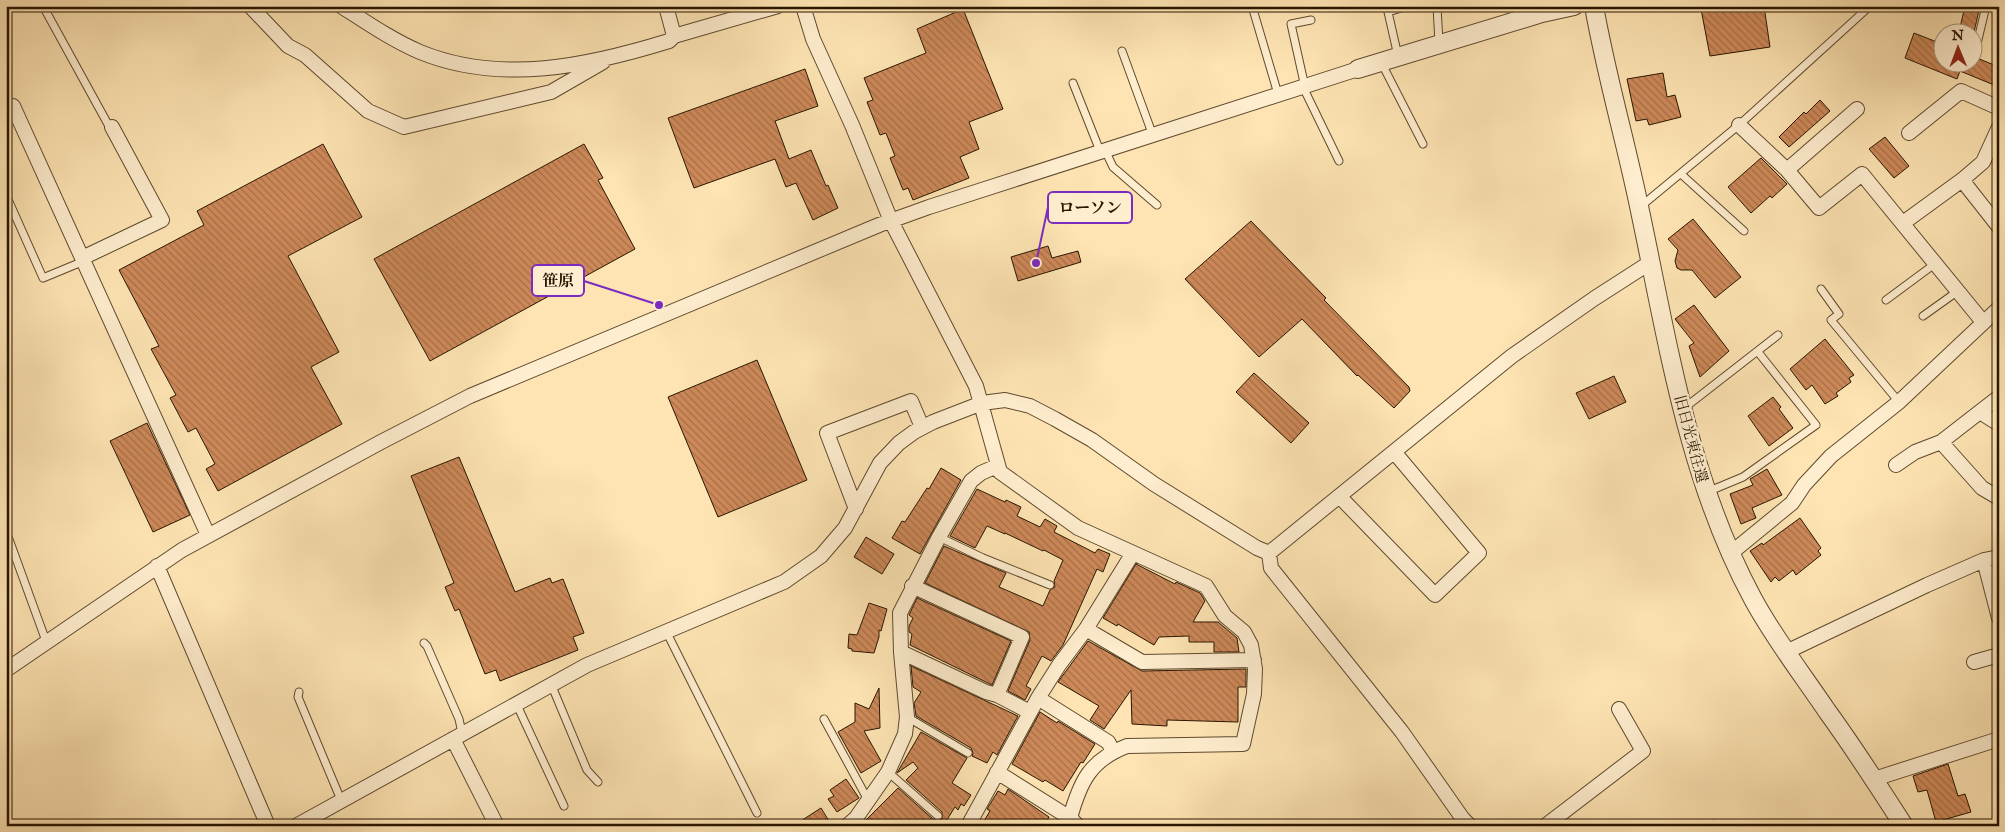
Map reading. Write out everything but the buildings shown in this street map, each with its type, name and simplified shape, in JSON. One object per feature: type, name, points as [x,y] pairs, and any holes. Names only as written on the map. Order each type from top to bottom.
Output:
[{"type":"street","points":[[250,6],[288,46],[305,55],[368,111],[404,127],[552,92],[612,57]]},
{"type":"street","points":[[341,6],[417,51],[462,65],[516,71],[577,64],[612,57],[669,42],[674,36],[778,6]]},
{"type":"street","points":[[666,6],[674,36]]},
{"type":"street","points":[[803,6],[812,39],[855,134],[890,221],[976,386],[1000,472],[1078,528],[1206,586],[1225,616],[1244,632],[1251,645],[1254,660],[1254,694],[1242,744],[1127,746],[1113,751],[1097,763],[1082,780],[1074,822],[997,772]]},
{"type":"street","points":[[6,670],[157,566],[208,535],[489,386],[890,221],[1152,134],[1439,43],[1542,13],[1574,6]]},
{"type":"street","name":"旧日光東往還","points":[[1594,6],[1640,207],[1664,334],[1682,409],[1706,492],[1731,554],[1754,600],[1786,652],[1874,779],[1904,826]]},
{"type":"street","points":[[1909,133],[1962,91],[1999,108]]},
{"type":"street","points":[[13,106],[208,535]]},
{"type":"street","points":[[1786,170],[1857,109]]},
{"type":"street","points":[[1739,124],[1786,170],[1819,208],[1862,174],[1983,322]]},
{"type":"street","points":[[1903,224],[1983,162],[1999,127]]},
{"type":"street","points":[[83,259],[162,220],[112,128]]},
{"type":"street","points":[[1962,180],[1999,227]]},
{"type":"street","points":[[1269,553],[1395,453],[1512,356],[1595,298],[1651,262]]},
{"type":"street","points":[[1731,554],[1792,503],[1804,485],[1831,456],[1899,402],[1999,308]]},
{"type":"street","points":[[1896,465],[1915,452],[1941,442],[1999,397]]},
{"type":"street","points":[[296,826],[587,665],[666,631],[697,620],[796,575],[821,556],[845,528],[885,457],[899,443],[922,427],[982,403],[1006,400],[1030,406],[1055,419],[1092,440],[1154,484],[1257,548],[1269,553]]},
{"type":"street","points":[[856,509],[827,433],[911,401],[922,427]]},
{"type":"street","points":[[1980,412],[1999,424]]},
{"type":"street","points":[[1941,442],[1982,488],[1999,498]]},
{"type":"street","points":[[1340,497],[1435,595],[1479,553],[1395,453]]},
{"type":"street","points":[[855,823],[868,800],[888,772],[905,734],[906,717],[900,613],[938,537],[971,481],[981,473],[997,466]]},
{"type":"street","points":[[968,826],[1038,698],[1086,629],[1133,552]]},
{"type":"street","points":[[1269,553],[1270,568],[1402,732],[1463,819],[1470,826]]},
{"type":"street","points":[[1786,652],[1927,585],[1984,560],[1999,557]]},
{"type":"street","points":[[1984,560],[1999,618]]},
{"type":"street","points":[[157,566],[268,826]]},
{"type":"street","points":[[912,586],[1022,637],[997,695]]},
{"type":"street","points":[[1086,629],[1142,662],[1254,660]]},
{"type":"street","points":[[901,652],[1030,712]]},
{"type":"street","points":[[1974,662],[1999,655]]},
{"type":"street","points":[[1038,698],[1108,742],[1113,751]]},
{"type":"street","points":[[1545,826],[1643,751],[1620,709]]},
{"type":"street","points":[[458,736],[497,826]]},
{"type":"street","points":[[1874,779],[1999,739]]},
{"type":"lane","points":[[43,6],[110,128],[112,128]]},
{"type":"lane","points":[[1252,6],[1278,94]]},
{"type":"lane","points":[[1399,56],[1388,12],[1408,6]]},
{"type":"lane","points":[[1437,6],[1439,43]]},
{"type":"lane","points":[[1640,207],[1739,124],[1870,6]]},
{"type":"lane","points":[[1982,23],[1986,6]]},
{"type":"lane","points":[[1311,20],[1291,24],[1304,87],[1339,161]]},
{"type":"lane","points":[[1122,51],[1152,134]]},
{"type":"lane","points":[[1381,62],[1423,144]]},
{"type":"lane","points":[[1073,83],[1103,150],[1113,167],[1156,205]]},
{"type":"lane","points":[[1681,174],[1744,231]]},
{"type":"lane","points":[[6,195],[43,278],[83,259]]},
{"type":"lane","points":[[1886,300],[1936,263]]},
{"type":"lane","points":[[1821,289],[1839,314],[1831,320],[1899,402]]},
{"type":"lane","points":[[1923,316],[1958,291]]},
{"type":"lane","points":[[1682,409],[1758,352],[1778,334]]},
{"type":"lane","points":[[1706,492],[1743,478],[1816,425],[1758,352]]},
{"type":"lane","points":[[6,531],[46,641]]},
{"type":"lane","points":[[938,537],[983,558],[1050,585]]},
{"type":"lane","points":[[666,631],[757,813]]},
{"type":"lane","points":[[424,643],[459,719],[458,736]]},
{"type":"lane","points":[[551,684],[587,770],[598,782]]},
{"type":"lane","points":[[298,692],[298,697],[340,800]]},
{"type":"lane","points":[[516,703],[564,806]]},
{"type":"lane","points":[[906,717],[968,753]]},
{"type":"lane","points":[[824,719],[868,800]]},
{"type":"lane","points":[[888,772],[938,816]]},
{"type":"place","name":"ローソン","points":[[1036,263]]},
{"type":"place","name":"笹原","points":[[659,305]]}]
